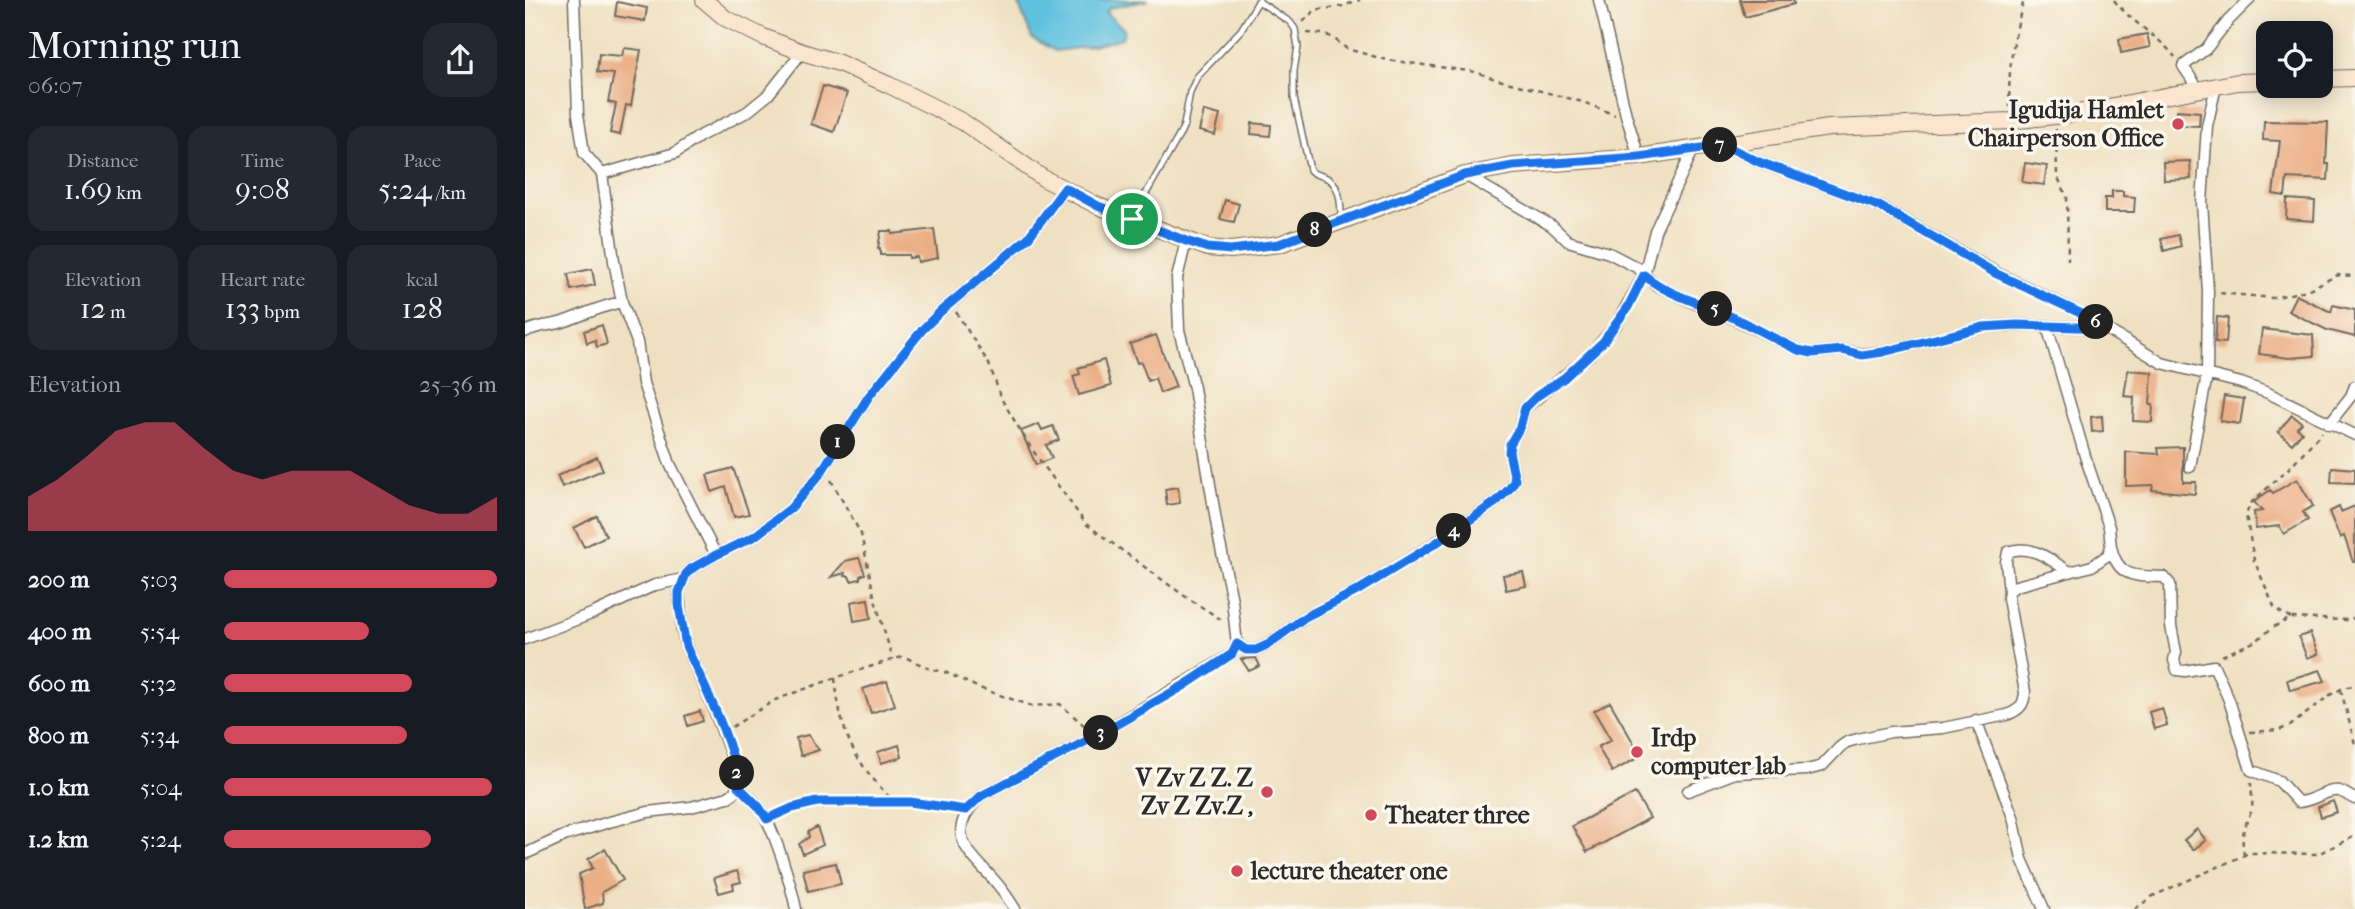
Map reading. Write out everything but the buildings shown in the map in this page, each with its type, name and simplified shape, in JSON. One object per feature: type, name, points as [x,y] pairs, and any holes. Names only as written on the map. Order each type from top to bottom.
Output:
[{"type":"street","points":[[574,0],[578,114],[584,153],[603,174],[622,302],[637,342],[643,383],[670,464],[716,555]]},
{"type":"street","points":[[704,0],[725,19],[763,37],[839,63],[963,122],[1043,178],[1098,206],[1186,241],[1208,248],[1231,250],[1279,244],[1465,175],[1513,166],[1639,157],[1829,128],[2011,121],[2056,116],[2238,82],[2256,81]]},
{"type":"street","points":[[1599,0],[1639,157]]},
{"type":"street","points":[[2199,90],[2183,66],[2206,49],[2249,0]]},
{"type":"street","points":[[603,174],[675,153],[747,111],[768,95],[802,52]]},
{"type":"street","points":[[2333,79],[2355,78]]},
{"type":"street","points":[[2190,467],[2207,375],[2204,163],[2207,126],[2216,86]]},
{"type":"street","points":[[1724,145],[1759,162],[1879,206],[1997,274],[2080,313],[2162,363],[2268,393],[2355,435]]},
{"type":"street","points":[[1237,644],[1246,650],[1256,650],[1269,644],[1305,617],[1357,591],[1436,543],[1496,502],[1510,488],[1515,480],[1510,444],[1520,427],[1525,408],[1537,396],[1564,378],[1603,342],[1628,307],[1644,275],[1655,231],[1694,148]]},
{"type":"street","points":[[1465,175],[1552,226],[1568,241],[1609,253],[1638,268],[1656,285],[1712,308],[1798,350],[1812,353],[1842,350],[1862,355],[1983,327],[2017,325],[2106,328]]},
{"type":"street","points":[[796,909],[793,892],[767,819],[738,786],[737,773],[723,733],[686,646],[679,592],[683,579],[691,569],[755,536],[791,508],[824,468],[869,396],[922,330],[1028,238],[1065,188]]},
{"type":"street","points":[[1014,909],[1000,887],[971,857],[963,834],[962,822],[966,810],[981,796],[1098,735],[1232,654],[1237,644],[1194,388],[1179,330],[1177,278],[1186,241]]},
{"type":"street","points":[[525,332],[531,328],[562,323],[597,307],[622,302]]},
{"type":"street","points":[[2047,326],[2109,527],[2113,558],[2131,576],[2164,578],[2170,584],[2171,626],[2177,670],[2214,666],[2229,700],[2251,770],[2279,781],[2298,802],[2339,791],[2355,799]]},
{"type":"street","points":[[2329,424],[2351,396],[2355,386]]},
{"type":"street","points":[[2009,591],[2016,586],[2092,566],[2108,555],[2111,547]]},
{"type":"street","points":[[1688,791],[1735,773],[1807,770],[1822,766],[1840,747],[1858,739],[1891,732],[1943,728],[2017,711],[2024,703],[2025,692],[2008,598],[2005,562],[2008,552],[2029,549],[2044,555],[2070,572]]},
{"type":"street","points":[[525,639],[594,613],[655,585],[683,579]]},
{"type":"street","points":[[1976,720],[2013,817],[2022,859],[2044,909]]},
{"type":"street","points":[[525,854],[564,836],[609,822],[728,797],[738,786]]},
{"type":"lane","points":[[1132,219],[1184,125],[1190,92],[1196,77],[1241,30],[1259,0],[1290,22],[1296,34],[1299,47],[1294,70],[1294,98],[1310,170],[1314,175],[1324,176],[1332,181],[1337,188],[1342,220]]},
{"type":"path","points":[[1293,27],[1304,22],[1319,8],[1339,7],[1360,0]]},
{"type":"path","points":[[2011,121],[2009,90],[2012,54],[2024,0]]},
{"type":"path","points":[[2114,0],[2123,12],[2173,54],[2178,62]]},
{"type":"path","points":[[1296,34],[1322,34],[1332,37],[1347,49],[1387,60],[1476,72],[1583,102],[1628,121]]},
{"type":"path","points":[[2056,116],[2057,176],[2067,196],[2068,260]]},
{"type":"path","points":[[2207,291],[2273,298],[2307,290],[2338,275],[2355,276]]},
{"type":"path","points":[[950,304],[989,364],[1002,400],[1031,448],[1086,524],[1184,595],[1216,614],[1236,632]]},
{"type":"path","points":[[2329,424],[2289,468],[2250,504],[2246,515],[2254,560],[2275,609],[2291,618],[2355,618]]},
{"type":"path","points":[[824,468],[860,534],[875,600],[893,660]]},
{"type":"path","points":[[2214,666],[2220,657],[2256,641],[2291,618]]},
{"type":"path","points":[[723,733],[775,700],[835,678],[907,658],[1031,706],[1060,704],[1098,735]]},
{"type":"path","points":[[835,678],[838,711],[852,749],[863,768],[893,801]]},
{"type":"path","points":[[2238,732],[2279,730],[2290,726],[2341,689],[2355,685]]},
{"type":"path","points":[[2341,689],[2355,744]]},
{"type":"path","points":[[2244,855],[2243,829],[2252,803],[2251,770]]},
{"type":"path","points":[[767,819],[792,808],[817,802],[893,801],[966,810]]},
{"type":"path","points":[[2135,909],[2153,896],[2244,855],[2318,855],[2355,836]]},
{"type":"water","points":[[1017,0],[1149,0],[1109,8],[1106,13],[1124,29],[1122,38],[1093,46],[1055,51],[1032,38]]},
{"type":"place","name":"Igudija Hamlet Chairperson Office","points":[[2178,124]]},
{"type":"place","name":"Irdp computer lab","points":[[1637,752]]},
{"type":"place","name":"V Zv Z Z. Z Zv Z Zv.Z ,","points":[[1267,792]]},
{"type":"place","name":"Theater three","points":[[1371,815]]},
{"type":"place","name":"lecture theater one","points":[[1237,871]]},
{"type":"route","points":[[1724,145],[1759,162],[1879,206],[1997,274],[2106,328],[2017,325],[1983,327],[1883,352],[1862,355],[1842,350],[1812,353],[1798,350],[1712,308],[1694,303],[1656,285],[1644,275],[1628,307],[1603,342],[1564,378],[1537,396],[1525,408],[1520,427],[1510,444],[1515,480],[1510,488],[1496,502],[1436,543],[1357,591],[1305,617],[1269,644],[1256,650],[1246,650],[1237,644],[1232,654],[1185,685],[1098,735],[981,796],[966,810],[910,802],[839,801],[817,802],[792,808],[767,819],[738,786],[729,748],[686,646],[679,592],[686,574],[716,555],[755,536],[791,508],[820,474],[869,396],[922,330],[1028,238],[1065,188],[1098,206],[1132,219],[1208,248],[1231,250],[1279,244],[1465,175],[1513,166],[1639,157],[1724,145]]}]
